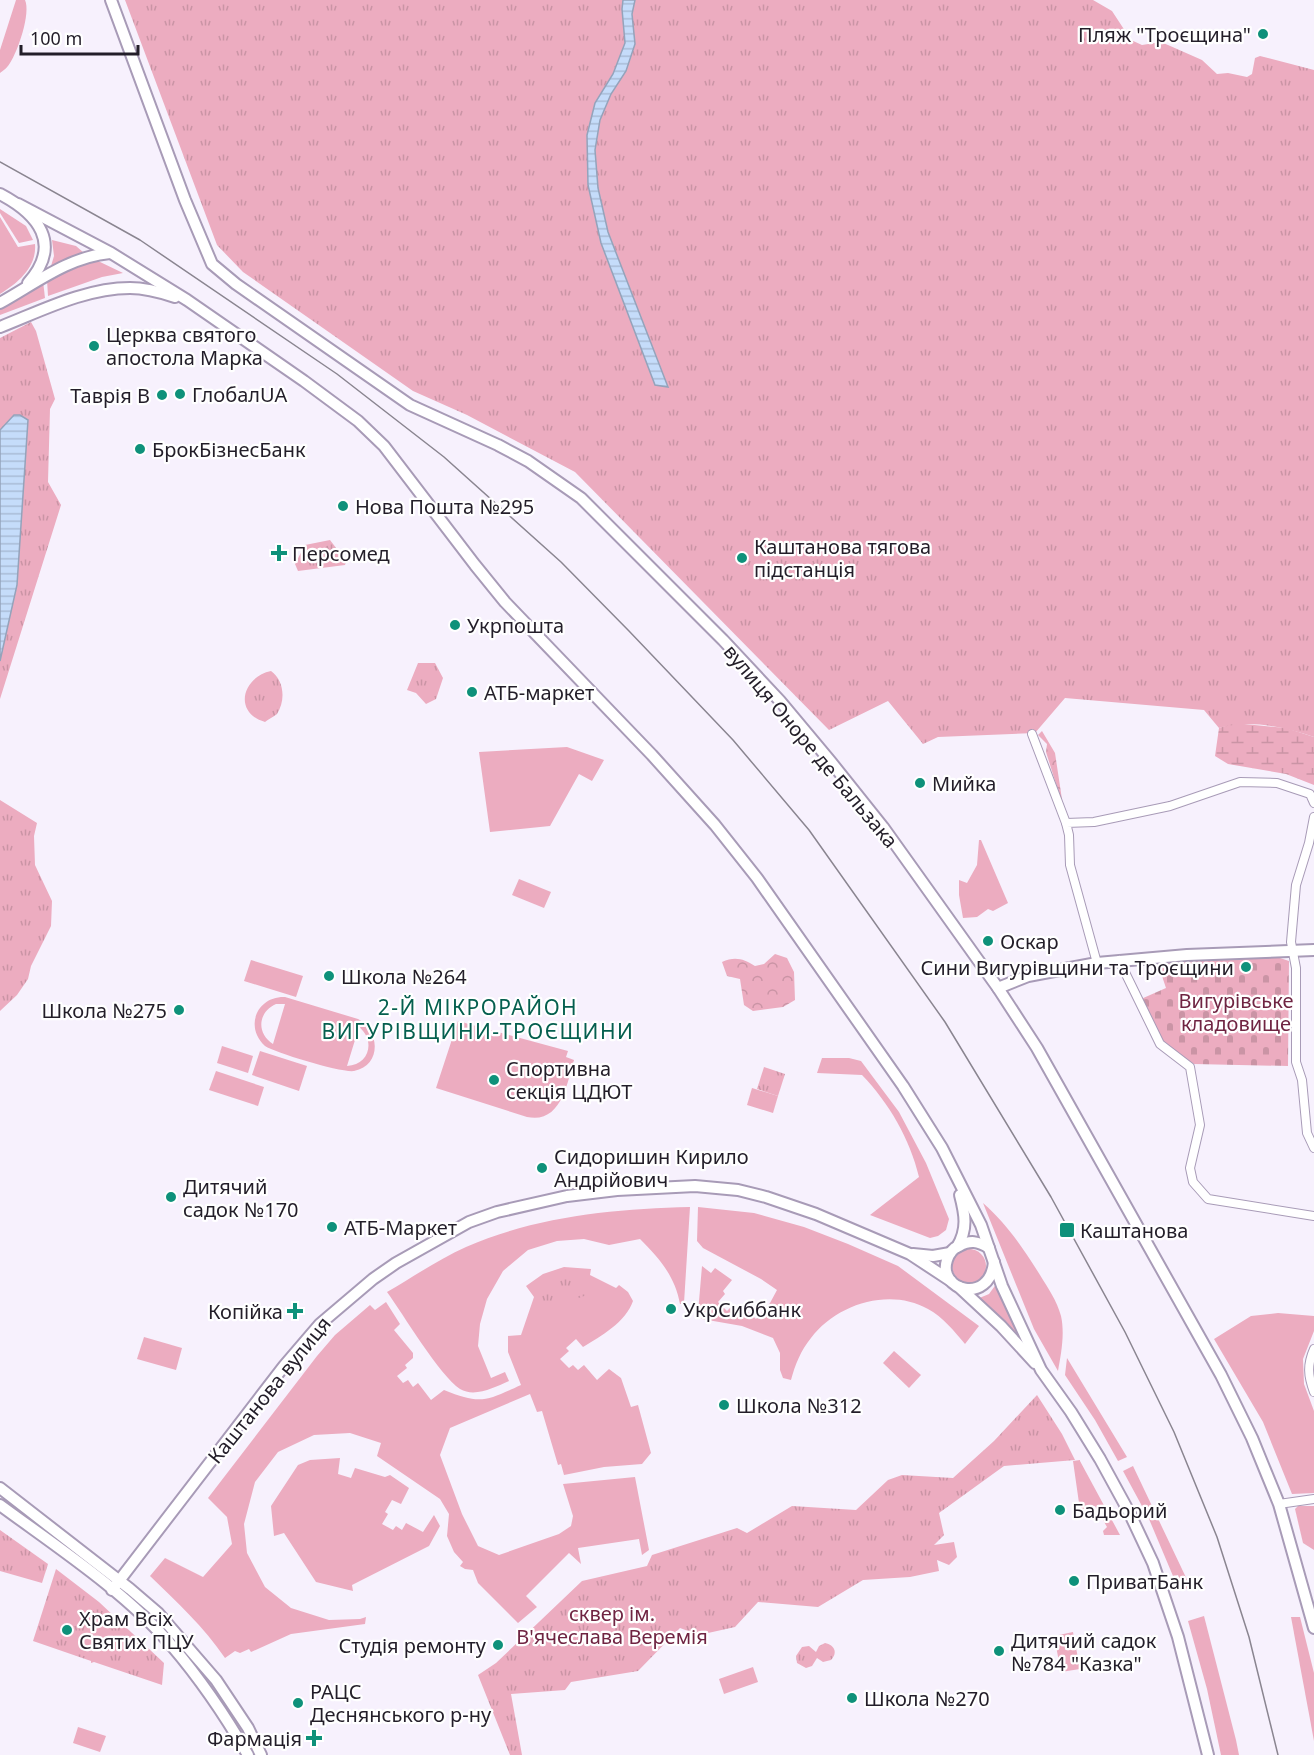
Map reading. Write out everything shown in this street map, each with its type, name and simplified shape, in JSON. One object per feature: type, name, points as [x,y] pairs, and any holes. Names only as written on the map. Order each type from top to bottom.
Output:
[{"type":"street","name":"вулиця Оноре де Бальзака","points":[[111,0],[185,200],[212,264],[236,284],[410,405],[528,461],[581,498],[723,640],[780,701],[883,827],[998,988],[1048,1067],[1221,1375],[1252,1438],[1280,1504],[1314,1628]]},
{"type":"street","points":[[0,194],[111,253],[187,300],[304,381],[358,422],[384,446],[468,557],[506,602],[652,755],[715,825],[750,869],[903,1086],[942,1148],[981,1225],[1002,1286],[1041,1370]]},
{"type":"street","points":[[18,204],[38,222],[44,240],[41,263],[35,275],[24,287]]},
{"type":"street","points":[[0,303],[48,274],[92,255],[111,253]]},
{"type":"street","points":[[0,327],[60,304],[109,289],[146,289],[187,300]]},
{"type":"street","points":[[1032,734],[1066,823],[1069,835],[1070,865],[1097,963]]},
{"type":"street","points":[[1066,823],[1094,822],[1170,806],[1240,782],[1277,783],[1310,794],[1314,803]]},
{"type":"street","points":[[1314,817],[1309,843],[1296,885],[1291,949],[1295,964],[1296,1062],[1302,1080],[1307,1133],[1314,1149]]},
{"type":"street","points":[[998,988],[1028,976],[1119,960],[1291,949],[1314,950]]},
{"type":"street","points":[[1119,960],[1160,1044],[1190,1067],[1200,1125],[1190,1168],[1193,1182],[1208,1199],[1314,1216]]},
{"type":"street","points":[[954,1174],[966,1216],[964,1230],[946,1267],[955,1284],[1000,1326],[1041,1370],[1100,1458],[1129,1512],[1153,1563],[1178,1637],[1208,1755]]},
{"type":"street","name":"Каштанова вулиця","points":[[112,1590],[264,1391],[320,1324],[373,1279],[432,1241],[469,1222],[497,1212],[567,1196],[616,1190],[695,1186],[738,1190],[793,1205],[910,1254],[955,1284]]},
{"type":"street","points":[[954,1250],[970,1241],[989,1248]]},
{"type":"street","name":"Каштанова вулиця","points":[[910,1254],[933,1256],[954,1250]]},
{"type":"street","points":[[955,1284],[974,1289],[984,1286],[992,1273],[994,1259]]},
{"type":"street","points":[[1314,1349],[1308,1372],[1314,1392]]},
{"type":"street","points":[[0,1488],[158,1613],[216,1680],[248,1728],[261,1755]]},
{"type":"street","points":[[1280,1504],[1314,1499]]},
{"type":"street","points":[[0,1505],[112,1590],[172,1646],[205,1689],[248,1755]]},
{"type":"green space","points":[[16,0],[25,0],[25,22],[13,57],[0,73],[0,50]]},
{"type":"green space","points":[[125,0],[1093,0],[1112,11],[1131,40],[1142,45],[1161,42],[1202,60],[1217,74],[1228,73],[1247,77],[1252,74],[1255,58],[1260,56],[1314,70],[1314,737],[1266,725],[1242,724],[1219,728],[1204,710],[1065,698],[1035,733],[938,737],[923,744],[888,701],[829,730],[575,472],[467,415],[413,391],[243,272],[217,245]]},
{"type":"green space","points":[[0,209],[26,226],[33,240],[19,243],[0,213]]},
{"type":"green space","points":[[0,217],[18,247],[35,244],[35,252],[25,274],[0,294]]},
{"type":"green space","points":[[52,240],[76,246],[84,253],[51,266],[54,256]]},
{"type":"green space","points":[[98,261],[123,273],[102,277],[48,296],[47,280]]},
{"type":"green space","points":[[43,281],[45,298],[0,315],[0,310]]},
{"type":"green space","points":[[31,322],[36,331],[55,399],[50,409],[48,482],[61,505],[0,699],[0,338]]},
{"type":"green space","points":[[330,540],[346,561],[345,565],[298,571],[295,564],[305,545]]},
{"type":"green space","points":[[418,663],[435,663],[443,678],[436,699],[426,704],[416,693],[407,690]]},
{"type":"green space","points":[[271,671],[281,685],[282,703],[277,714],[265,722],[248,711],[245,695],[253,680]]},
{"type":"green space","points":[[1234,723],[1286,728],[1314,737],[1314,785],[1286,774],[1228,764],[1215,756],[1219,728]]},
{"type":"green space","points":[[1042,731],[1055,753],[1063,806],[1046,752],[1047,744],[1038,735]]},
{"type":"green space","points":[[567,747],[604,760],[592,781],[579,774],[550,826],[490,832],[479,752]]},
{"type":"green space","points":[[0,800],[37,823],[34,836],[35,865],[52,901],[51,926],[31,966],[28,979],[17,995],[0,1011]]},
{"type":"green space","points":[[979,840],[981,840],[1008,903],[993,911],[988,909],[977,917],[963,918],[959,880],[967,883],[977,865]]},
{"type":"green space","points":[[519,879],[551,892],[544,908],[512,895]]},
{"type":"green space","points":[[775,954],[787,958],[794,972],[795,1000],[783,1007],[753,1011],[744,1005],[740,979],[727,976],[722,962],[739,959],[755,966],[764,964]]},
{"type":"green space","name":"Вигурівське кладовище","points":[[1274,956],[1289,961],[1288,1066],[1194,1064],[1162,1042],[1141,999],[1166,988],[1157,961],[1178,959],[1182,962]]},
{"type":"green space","points":[[251,960],[303,976],[296,997],[244,981]]},
{"type":"green space","points":[[285,997],[358,1019],[371,1031],[374,1039],[375,1047],[370,1062],[363,1068],[347,1071],[309,1062],[265,1046],[255,1030],[255,1022],[261,1007],[275,998]],"holes":[[[276,1004],[285,1004],[273,1044],[264,1034],[261,1023],[266,1012]],[[359,1027],[367,1039],[368,1051],[361,1061],[347,1066]]]},
{"type":"green space","points":[[458,1021],[568,1051],[566,1057],[574,1060],[565,1090],[555,1108],[538,1118],[527,1117],[436,1088]]},
{"type":"green space","points":[[222,1046],[253,1056],[248,1073],[217,1063]]},
{"type":"green space","points":[[260,1051],[307,1066],[299,1091],[252,1075]]},
{"type":"green space","points":[[822,1058],[849,1058],[861,1061],[899,1112],[926,1163],[949,1219],[946,1230],[938,1236],[930,1238],[870,1215],[919,1177],[915,1163],[897,1122],[872,1086],[862,1075],[817,1073]]},
{"type":"green space","points":[[764,1067],[785,1074],[778,1096],[757,1089]]},
{"type":"green space","points":[[216,1071],[264,1087],[258,1106],[209,1090]]},
{"type":"green space","points":[[752,1088],[778,1096],[773,1113],[747,1105]]},
{"type":"green space","points":[[983,1203],[1000,1219],[1021,1246],[1057,1305],[1063,1330],[1058,1371],[1034,1329]]},
{"type":"green space","points":[[690,1207],[684,1303],[680,1304],[678,1294],[665,1268],[640,1239],[609,1245],[584,1239],[557,1241],[528,1250],[503,1271],[487,1299],[480,1324],[478,1346],[491,1378],[505,1372],[509,1381],[485,1391],[466,1391],[452,1382],[432,1358],[387,1292],[466,1247],[520,1228],[604,1212]]},
{"type":"green space","points":[[698,1207],[754,1213],[804,1227],[848,1244],[898,1266],[979,1326],[965,1344],[939,1316],[928,1309],[897,1299],[865,1302],[834,1316],[822,1326],[804,1348],[791,1380],[783,1378],[780,1370],[780,1353],[773,1338],[742,1326],[702,1319],[698,1313],[702,1266],[711,1273],[715,1268],[732,1280],[718,1302],[727,1311],[731,1307],[736,1312],[742,1306],[756,1319],[770,1303],[777,1290],[703,1248],[697,1241]]},
{"type":"green space","points":[[969,1249],[981,1254],[986,1266],[981,1278],[969,1283],[957,1278],[952,1266],[957,1254]]},
{"type":"green space","points":[[564,1267],[591,1269],[590,1275],[616,1288],[619,1285],[628,1292],[633,1301],[625,1316],[612,1328],[583,1347],[576,1339],[566,1348],[569,1351],[560,1359],[569,1368],[573,1365],[578,1370],[584,1365],[597,1380],[609,1369],[621,1378],[631,1407],[638,1405],[651,1453],[642,1464],[604,1467],[564,1475],[561,1464],[558,1465],[542,1411],[537,1412],[530,1394],[450,1428],[440,1455],[462,1514],[478,1546],[499,1555],[559,1534],[571,1526],[573,1516],[563,1484],[635,1477],[649,1550],[642,1555],[639,1539],[578,1548],[581,1564],[569,1553],[526,1596],[537,1607],[518,1623],[478,1583],[473,1570],[460,1566],[463,1562],[454,1552],[447,1536],[449,1514],[440,1499],[377,1456],[381,1443],[350,1433],[314,1435],[278,1452],[255,1482],[244,1524],[247,1553],[265,1587],[291,1608],[329,1620],[366,1617],[365,1624],[291,1634],[251,1652],[249,1649],[240,1653],[235,1651],[225,1658],[199,1625],[150,1576],[165,1558],[203,1577],[232,1544],[227,1517],[208,1498],[335,1335],[370,1305],[375,1310],[386,1302],[400,1324],[394,1330],[413,1353],[413,1358],[405,1365],[407,1368],[397,1376],[403,1383],[408,1380],[413,1387],[418,1383],[431,1400],[444,1390],[467,1398],[491,1398],[521,1385],[508,1352],[508,1336],[521,1335],[534,1297],[526,1286],[543,1274]]},
{"type":"green space","points":[[577,1275],[585,1275],[592,1293],[542,1312],[539,1296],[543,1291],[556,1282]]},
{"type":"green space","points":[[997,1283],[1022,1341],[977,1299],[989,1294]]},
{"type":"green space","points":[[1278,1313],[1314,1316],[1314,1331],[1303,1359],[1304,1384],[1314,1411],[1314,1493],[1292,1494],[1263,1422],[1214,1339],[1251,1316]]},
{"type":"green space","points":[[144,1337],[182,1348],[176,1370],[137,1359]]},
{"type":"green space","points":[[894,1351],[921,1375],[909,1388],[883,1363]]},
{"type":"green space","points":[[1067,1358],[1127,1457],[1118,1461],[1095,1420],[1065,1375]]},
{"type":"green space","name":"сквер ім. В'ячеслава Веремія","points":[[1037,1395],[1062,1434],[1075,1460],[1004,1466],[939,1513],[944,1535],[934,1545],[954,1542],[957,1557],[949,1565],[937,1560],[939,1571],[910,1577],[863,1580],[818,1607],[758,1602],[735,1627],[699,1635],[680,1628],[638,1671],[571,1682],[565,1690],[511,1694],[522,1755],[510,1755],[478,1675],[496,1663],[582,1581],[647,1566],[652,1555],[737,1528],[747,1533],[792,1506],[856,1510],[888,1480],[902,1475],[953,1478],[994,1441]]},
{"type":"green space","points":[[340,1458],[338,1474],[351,1478],[355,1468],[385,1477],[390,1475],[409,1488],[401,1504],[392,1500],[385,1512],[388,1514],[382,1524],[393,1530],[396,1526],[402,1530],[406,1523],[423,1532],[434,1515],[440,1526],[429,1546],[352,1585],[353,1591],[316,1582],[284,1533],[274,1536],[271,1506],[298,1465],[310,1460]]},
{"type":"green space","points":[[1080,1460],[1120,1535],[1104,1535],[1103,1531],[1107,1527],[1095,1506],[1080,1510],[1073,1461]]},
{"type":"green space","points":[[1133,1466],[1191,1588],[1183,1589],[1178,1575],[1173,1576],[1149,1519],[1123,1471]]},
{"type":"green space","points":[[1298,1506],[1314,1506],[1314,1550],[1303,1543],[1295,1509]]},
{"type":"green space","points":[[0,1530],[48,1564],[42,1583],[0,1571]]},
{"type":"green space","points":[[56,1569],[99,1602],[164,1663],[162,1685],[94,1662],[91,1663],[91,1661],[33,1641]]},
{"type":"green space","points":[[1204,1616],[1239,1755],[1221,1755],[1207,1689],[1188,1621]]},
{"type":"green space","points":[[1291,1617],[1300,1617],[1314,1673],[1314,1741]]},
{"type":"green space","points":[[1073,1632],[1080,1669],[1061,1672],[1054,1636]]},
{"type":"green space","points":[[825,1643],[834,1650],[831,1660],[823,1662],[817,1658],[812,1666],[806,1668],[797,1663],[796,1656],[802,1647],[809,1646],[816,1652],[819,1646]]},
{"type":"green space","points":[[753,1667],[758,1682],[724,1694],[719,1679]]},
{"type":"green space","points":[[78,1727],[106,1736],[100,1752],[73,1743]]},
{"type":"water","points":[[623,0],[635,0],[632,14],[635,44],[626,71],[611,94],[600,120],[595,150],[598,188],[608,232],[668,387],[655,385],[601,243],[588,185],[587,135],[595,103],[613,74],[625,43]]},
{"type":"water","points":[[14,415],[20,415],[28,420],[17,585],[0,661],[0,430]]},
{"type":"tram line","points":[[0,162],[140,240],[337,374],[444,457],[561,562],[629,631],[733,740],[809,830],[945,1022],[1051,1197],[1125,1332],[1174,1432],[1217,1537],[1249,1637],[1278,1755]]},
{"type":"place","name":"Пляж \"Троєщина\"","points":[[1263,34]]},
{"type":"place","name":"Церква святого апостола Марка","points":[[94,346]]},
{"type":"place","name":"ГлобалUA","points":[[180,394]]},
{"type":"place","name":"Таврія В","points":[[162,395]]},
{"type":"place","name":"БрокБізнесБанк","points":[[140,449]]},
{"type":"place","name":"Нова Пошта №295","points":[[343,506]]},
{"type":"place","name":"Персомед","points":[[279,553]]},
{"type":"place","name":"Каштанова тягова пiдстанцiя","points":[[742,558]]},
{"type":"place","name":"Укрпошта","points":[[455,625]]},
{"type":"place","name":"АТБ-маркет","points":[[472,692]]},
{"type":"place","name":"Мийка","points":[[920,783]]},
{"type":"place","name":"Оскар","points":[[988,941]]},
{"type":"place","name":"Сини Вигурівщини та Троєщини","points":[[1246,967]]},
{"type":"place","name":"Школа №264","points":[[329,976]]},
{"type":"place","name":"Школа №275","points":[[179,1010]]},
{"type":"place","name":"Спортивна секція ЦДЮТ","points":[[494,1080]]},
{"type":"place","name":"Сидоришин Кирило Андрійович","points":[[542,1168]]},
{"type":"place","name":"Дитячий садок №170","points":[[171,1197]]},
{"type":"place","name":"АТБ-Маркет","points":[[332,1227]]},
{"type":"place","name":"Каштанова","points":[[1067,1230]]},
{"type":"place","name":"УкрСиббанк","points":[[671,1309]]},
{"type":"place","name":"Копійка","points":[[295,1311]]},
{"type":"place","name":"Школа №312","points":[[724,1405]]},
{"type":"place","name":"Бадьорий","points":[[1060,1510]]},
{"type":"place","name":"ПриватБанк","points":[[1074,1581]]},
{"type":"place","name":"Храм Всіх Святих ПЦУ","points":[[67,1630]]},
{"type":"place","name":"Студія ремонту","points":[[498,1645]]},
{"type":"place","name":"Дитячий садок №784 \"Казка\"","points":[[999,1651]]},
{"type":"place","name":"Школа №270","points":[[852,1698]]},
{"type":"place","name":"РАЦС Деснянського р-ну","points":[[298,1703]]},
{"type":"place","name":"Фармація","points":[[314,1738]]},
{"type":"district","name":"2-Й МІКРОРАЙОН ВИГУРІВЩИНИ-ТРОЄЩИНИ","points":[[478,1019]]}]
